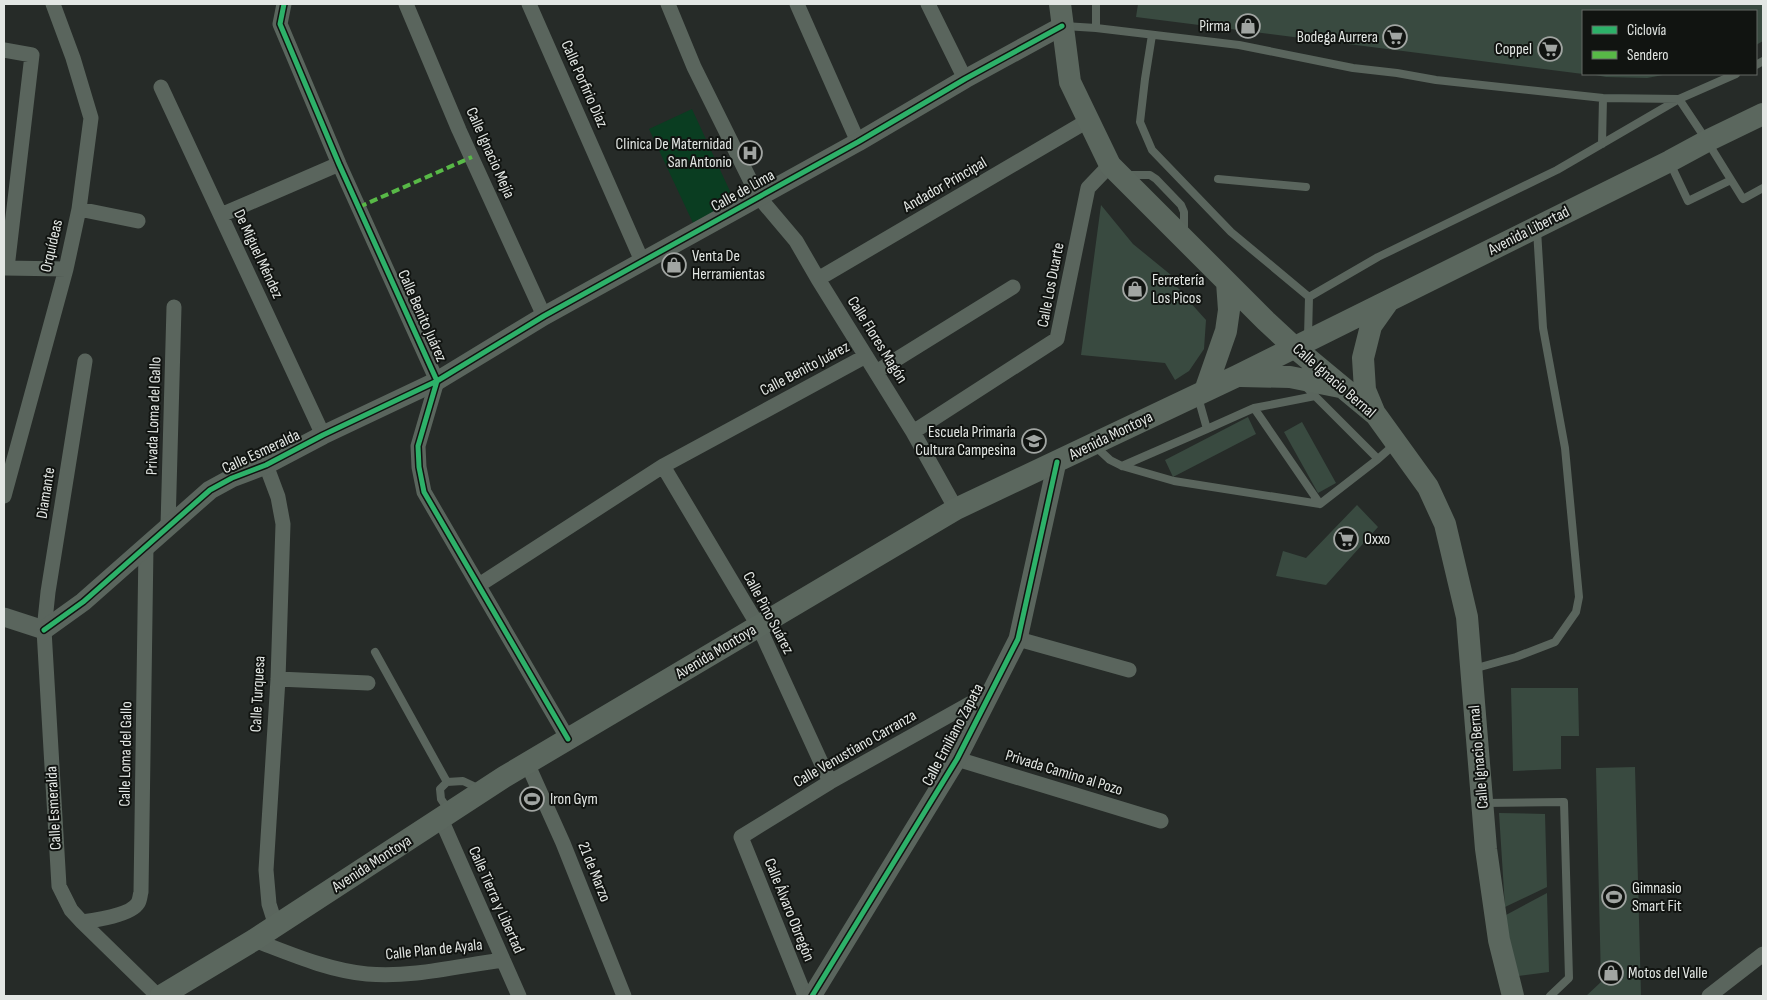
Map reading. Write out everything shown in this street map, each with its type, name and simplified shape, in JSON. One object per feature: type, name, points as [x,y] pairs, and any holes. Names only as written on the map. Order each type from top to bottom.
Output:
[{"type":"main road","name":"Calle Ignacio Bernal","points":[[1060,4],[1070,82],[1115,171],[1227,282],[1301,344],[1342,388],[1376,415],[1428,487],[1445,524],[1468,617],[1486,848],[1499,940],[1513,996]]},
{"type":"main road","name":"Avenida Libertad","points":[[1301,344],[1763,114]]},
{"type":"main road","points":[[1201,393],[1226,331],[1229,310],[1227,282]]},
{"type":"main road","points":[[1376,415],[1365,390],[1363,358],[1371,326],[1389,301]]},
{"type":"main road","name":"Avenida Montoya","points":[[160,996],[254,940],[527,763],[956,509],[1301,344]]},
{"type":"main road","points":[[1237,376],[1290,377],[1342,388]]},
{"type":"street","name":"Orquídeas","points":[[4,496],[66,269],[79,209],[91,118],[73,58],[53,4]]},
{"type":"street","name":"Calle Benito Juárez","points":[[284,4],[280,24],[338,164],[437,380],[418,446],[419,467],[424,492],[568,739]]},
{"type":"street","name":"Calle Ignacio Mejía","points":[[406,4],[459,130],[544,316]]},
{"type":"street","name":"Calle Porfirio Díaz","points":[[530,4],[642,261]]},
{"type":"street","name":"Calle Flores Magón","points":[[668,4],[694,67],[758,196],[796,241],[913,432],[956,509]]},
{"type":"street","points":[[797,4],[858,142]]},
{"type":"street","points":[[928,4],[965,79]]},
{"type":"street","name":"Calle de Lima","points":[[437,380],[544,316],[858,142],[965,79],[1062,26]]},
{"type":"street","points":[[4,50],[32,55],[6,268],[66,269]]},
{"type":"street","name":"De Miguel Méndez","points":[[161,88],[324,435]]},
{"type":"street","name":"Andador Principal","points":[[818,279],[1089,120]]},
{"type":"street","points":[[221,216],[338,164]]},
{"type":"street","name":"Calle Los Duarte","points":[[913,432],[1058,339],[1088,188],[1115,171]]},
{"type":"street","points":[[79,209],[138,221]]},
{"type":"street","points":[[876,372],[1013,287]]},
{"type":"street","name":"Privada Loma del Gallo","points":[[168,526],[174,308]]},
{"type":"street","name":"Calle Benito Juárez","points":[[479,585],[663,466],[866,356]]},
{"type":"street","name":"Diamante","points":[[44,630],[48,592],[85,361]]},
{"type":"street","name":"Calle Esmeralda","points":[[160,996],[82,922],[71,910],[59,886],[44,630],[83,602],[210,490],[232,478],[266,465],[437,380]]},
{"type":"street","name":"Calle Emiliano Zapata","points":[[812,996],[958,759],[1018,638],[1057,462]]},
{"type":"street","name":"Calle Turquesa","points":[[266,465],[278,497],[283,524],[278,679],[266,870],[269,904],[276,926]]},
{"type":"street","name":"Calle Pino Suárez","points":[[663,466],[759,627],[830,782]]},
{"type":"street","name":"Calle Loma del Gallo","points":[[82,922],[111,917],[130,910],[138,904],[141,892],[146,546]]},
{"type":"street","points":[[4,617],[44,630]]},
{"type":"street","points":[[1018,638],[1129,670]]},
{"type":"street","points":[[278,679],[368,683]]},
{"type":"street","name":"Calle Venustiano Carranza","points":[[741,837],[830,782],[989,694]]},
{"type":"street","name":"Privada Camino al Pozo","points":[[958,759],[1161,821]]},
{"type":"street","name":"21 de Marzo","points":[[527,763],[563,843],[624,996]]},
{"type":"street","name":"Calle Tierra y Libertad","points":[[446,816],[519,996]]},
{"type":"street","name":"Calle Álvaro Obregón","points":[[741,837],[805,996]]},
{"type":"street","name":"Calle Plan de Ayala","points":[[254,940],[311,962],[367,974],[402,974],[503,960]]},
{"type":"street","points":[[1709,996],[1762,957]]},
{"type":"lane","points":[[1096,4],[1096,28]]},
{"type":"lane","points":[[1062,26],[1096,28],[1239,45],[1353,68],[1436,80],[1603,98],[1679,99]]},
{"type":"lane","points":[[1152,35],[1140,122],[1152,150],[1231,232],[1309,297]]},
{"type":"lane","points":[[1309,297],[1378,257],[1557,170],[1679,99],[1734,75]]},
{"type":"lane","points":[[1602,144],[1603,98]]},
{"type":"lane","points":[[1679,99],[1743,199],[1763,188]]},
{"type":"lane","points":[[1670,161],[1688,201],[1731,180]]},
{"type":"lane","points":[[1218,179],[1306,188]]},
{"type":"lane","points":[[1472,669],[1516,657],[1555,642],[1576,612],[1579,597],[1565,448],[1543,328],[1536,228]]},
{"type":"lane","points":[[1301,344],[1309,297]]},
{"type":"lane","points":[[1299,379],[1378,458]]},
{"type":"lane","points":[[1201,393],[1207,429]]},
{"type":"lane","points":[[1122,466],[1254,408],[1315,396]]},
{"type":"lane","points":[[1254,408],[1320,504]]},
{"type":"lane","points":[[1094,444],[1110,460],[1122,466],[1174,481],[1320,504],[1396,443]]},
{"type":"lane","points":[[374,652],[447,782]]},
{"type":"lane","points":[[446,816],[440,789],[447,782],[463,781],[484,791]]},
{"type":"lane","points":[[1482,803],[1564,802],[1570,978],[1550,996]]},
{"type":"green space","points":[[692,109],[734,200],[693,223],[649,129]]},
{"type":"building","points":[[1138,4],[1763,4],[1763,41],[1757,44],[1757,10],[1582,10],[1582,74],[1136,17]]},
{"type":"building","points":[[1595,75],[1663,75],[1647,78]]},
{"type":"building","name":"Ferretería Los Picos","points":[[1101,205],[1133,244],[1171,275],[1169,280],[1189,298],[1188,300],[1206,320],[1204,349],[1189,371],[1175,380],[1165,363],[1081,355]]},
{"type":"building","points":[[1248,417],[1256,434],[1173,477],[1165,460]]},
{"type":"building","points":[[1302,422],[1336,483],[1318,493],[1284,432]]},
{"type":"building","name":"Oxxo","points":[[1357,505],[1378,527],[1326,585],[1276,576],[1283,551],[1306,558]]},
{"type":"building","points":[[1511,688],[1578,688],[1579,736],[1561,736],[1561,769],[1513,771]]},
{"type":"building","points":[[1635,767],[1641,996],[1586,996],[1601,982],[1596,768]]},
{"type":"building","points":[[1499,813],[1545,814],[1547,887],[1505,907]]},
{"type":"building","points":[[1547,893],[1549,972],[1510,977],[1506,915]]},
{"type":"marked path","points":[[359,207],[472,157]]},
{"type":"cycle path","points":[[284,4],[280,24],[339,164],[437,381],[418,446],[419,467],[424,492],[568,739]]},
{"type":"cycle path","points":[[44,630],[83,602],[210,490],[232,478],[266,465],[323,435],[437,381],[544,316],[858,142],[965,79],[1062,26]]},
{"type":"cycle path","points":[[812,996],[957,759],[1018,639],[1057,462]]},
{"type":"place","name":"Pirma","points":[[1248,26]]},
{"type":"place","name":"Bodega Aurrera","points":[[1395,37]]},
{"type":"place","name":"Coppel","points":[[1550,49]]},
{"type":"place","name":"Clinica De Maternidad San Antonio","points":[[750,153]]},
{"type":"place","name":"Venta De Herramientas","points":[[674,265]]},
{"type":"place","name":"Ferretería Los Picos","points":[[1135,289]]},
{"type":"place","name":"Escuela Primaria Cultura Campesina","points":[[1034,441]]},
{"type":"place","name":"Oxxo","points":[[1346,539]]},
{"type":"place","name":"Iron Gym","points":[[532,799]]},
{"type":"place","name":"Gimnasio Smart Fit","points":[[1614,897]]},
{"type":"place","name":"Motos del Valle","points":[[1611,973]]}]
